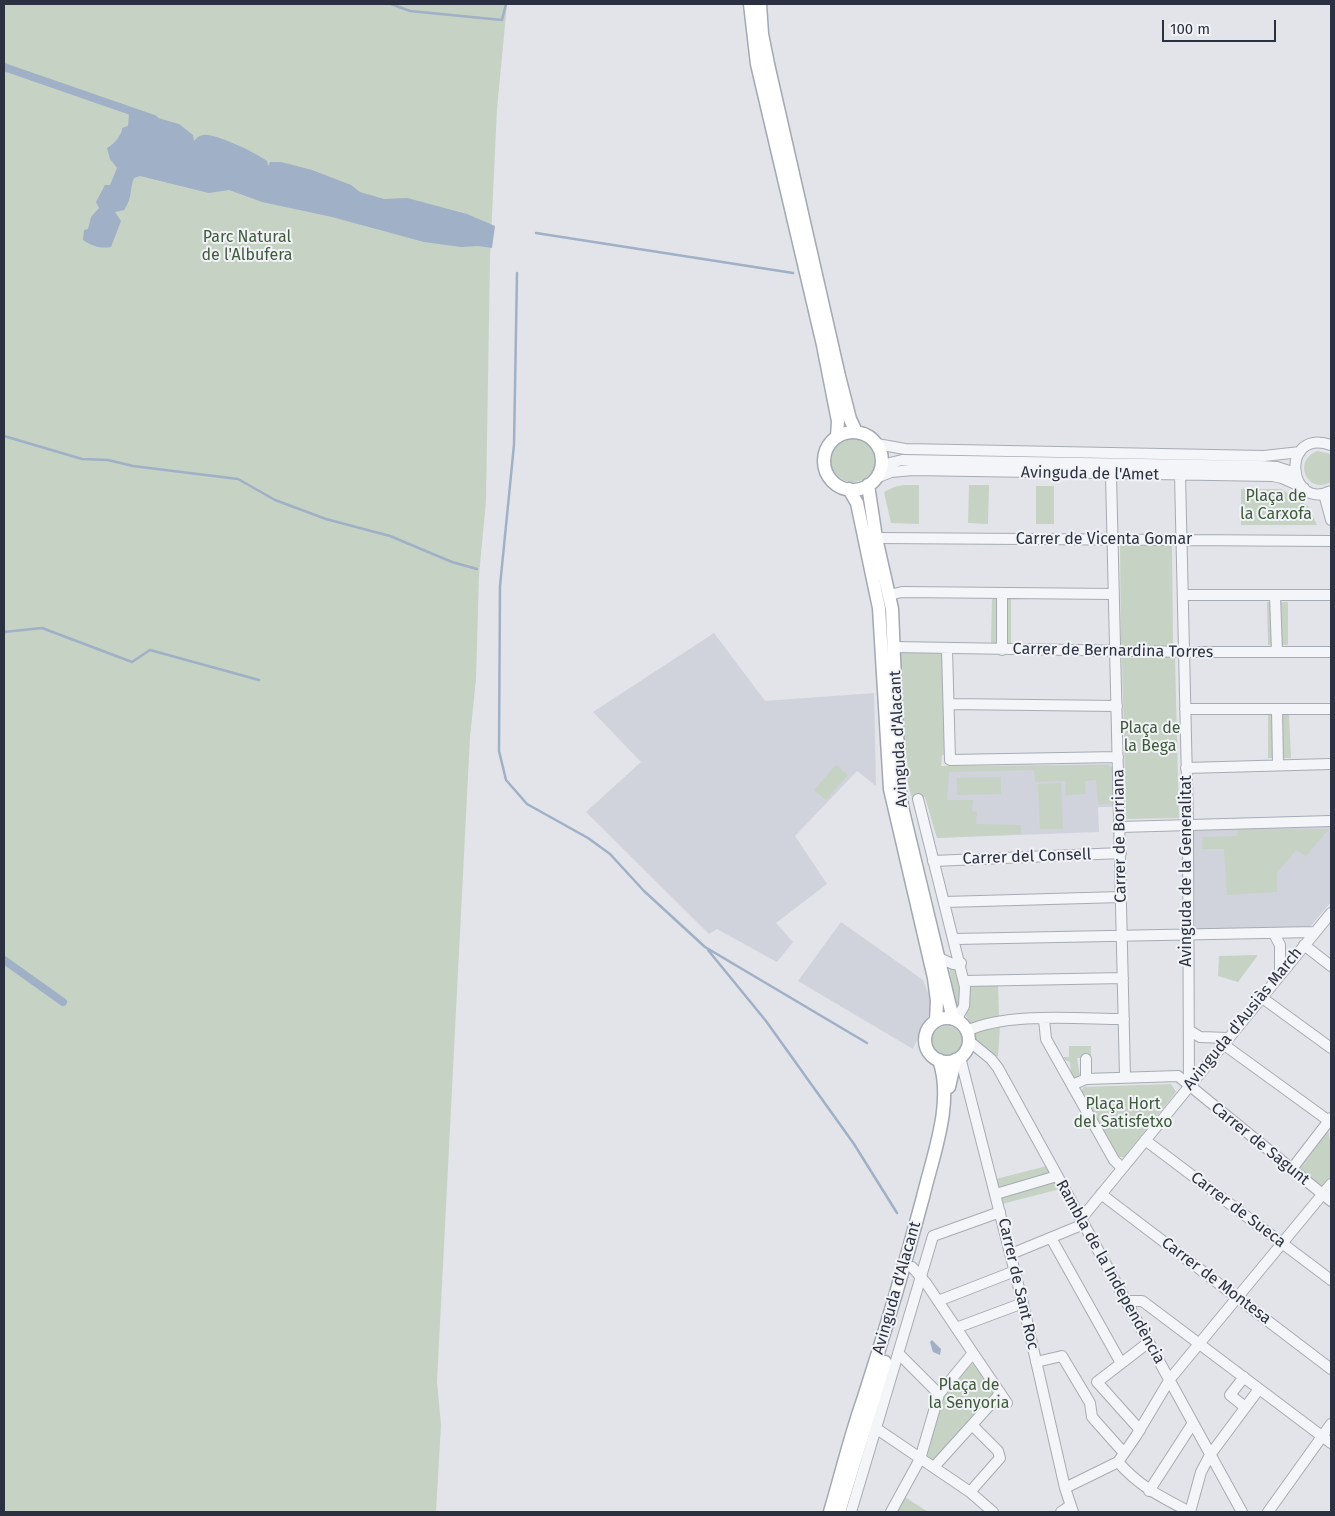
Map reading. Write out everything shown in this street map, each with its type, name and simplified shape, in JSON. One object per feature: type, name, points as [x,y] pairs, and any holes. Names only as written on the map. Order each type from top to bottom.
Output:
[{"type":"main road","points":[[750,4],[757,64],[823,345],[838,421],[837,437],[825,452],[826,472],[835,483],[849,489],[859,489],[875,477],[882,460],[877,444],[866,435],[856,432],[837,437]]},
{"type":"main road","points":[[760,4],[762,34],[768,64],[837,367],[850,419],[856,432]]},
{"type":"main road","name":"Avinguda d'Alacant","points":[[875,477],[876,538],[892,609],[899,782],[902,807],[955,1020]]},
{"type":"main road","name":"Avinguda d'Alacant","points":[[849,489],[857,503],[879,608],[890,789],[934,978],[938,1001],[936,1021]]},
{"type":"main road","points":[[955,1020],[968,1036],[965,1052],[958,1058],[939,1060],[928,1051],[925,1038],[930,1026],[936,1021],[955,1020]]},
{"type":"main road","name":"Avinguda d'Alacant","points":[[839,1512],[912,1267],[944,1134],[950,1078],[958,1058]]},
{"type":"main road","name":"Avinguda d'Alacant","points":[[830,1512],[863,1400],[888,1327],[935,1146],[944,1077],[939,1060]]},
{"type":"street","name":"Avinguda de l'Amet","points":[[877,444],[905,449],[1264,456],[1300,452],[1309,445],[1316,443],[1331,446]]},
{"type":"street","points":[[1300,452],[1294,466],[1295,473],[1304,488]]},
{"type":"street","name":"Avinguda de l'Amet","points":[[875,477],[892,461],[902,460],[1267,466],[1295,473]]},
{"type":"street","name":"Avinguda de l'Amet","points":[[875,477],[901,470],[1272,476],[1282,478],[1316,494],[1328,493]]},
{"type":"street","name":"Carrer de Borriana","points":[[1111,474],[1122,897],[1124,1077]]},
{"type":"street","name":"Avinguda de la Generalitat","points":[[1180,475],[1188,825],[1189,1086]]},
{"type":"street","points":[[1328,493],[1331,520]]},
{"type":"street","name":"Carrer de Vicenta Gomar","points":[[876,538],[1331,541]]},
{"type":"street","points":[[889,595],[902,592],[1114,594]]},
{"type":"street","points":[[1002,593],[1002,650]]},
{"type":"street","points":[[1182,595],[1331,595]]},
{"type":"street","points":[[1276,595],[1277,652]]},
{"type":"street","name":"Carrer de Bernardina Torres","points":[[894,647],[1002,650],[1331,652]]},
{"type":"street","points":[[947,649],[950,760],[953,762],[1118,758]]},
{"type":"street","points":[[949,704],[1117,706]]},
{"type":"street","points":[[1185,709],[1331,709]]},
{"type":"street","points":[[1277,709],[1278,766]]},
{"type":"street","points":[[1186,768],[1331,764]]},
{"type":"street","name":"Avinguda d'Alacant","points":[[918,799],[955,939],[964,981],[964,1006],[955,1020]]},
{"type":"street","points":[[1120,827],[1331,821]]},
{"type":"street","name":"Carrer del Consell","points":[[933,861],[1121,853]]},
{"type":"street","points":[[945,902],[1122,897]]},
{"type":"street","name":"Avinguda d'Ausiàs March","points":[[1082,1221],[1144,1140],[1304,945],[1330,917]]},
{"type":"street","points":[[955,939],[1315,932]]},
{"type":"street","points":[[1274,934],[1280,945],[1280,974]]},
{"type":"street","points":[[1304,945],[1331,966]]},
{"type":"street","points":[[939,958],[953,964],[960,963]]},
{"type":"street","points":[[964,981],[1123,978]]},
{"type":"street","points":[[1262,997],[1331,1048]]},
{"type":"street","points":[[1044,1019],[1046,1039],[1114,1160],[1122,1168]]},
{"type":"street","points":[[968,1036],[987,1024],[1044,1019],[1124,1020]]},
{"type":"street","points":[[1190,1031],[1200,1037],[1225,1041],[1330,1120],[1331,1133]]},
{"type":"street","name":"Rambla de la Independència","points":[[968,1036],[991,1058],[998,1068],[1242,1512]]},
{"type":"street","name":"Carrer de Sant Roc","points":[[958,1058],[1011,1254],[1065,1488],[1068,1510]]},
{"type":"street","points":[[1072,1085],[1086,1079],[1086,1059]]},
{"type":"street","name":"Carrer de Sagunt","points":[[1086,1079],[1178,1076],[1291,1170],[1328,1198]]},
{"type":"street","points":[[1291,1170],[1330,1120]]},
{"type":"street","name":"Carrer de Sueca","points":[[1144,1140],[1331,1280]]},
{"type":"street","points":[[996,1194],[1057,1176]]},
{"type":"street","points":[[1065,1488],[1118,1462],[1140,1430],[1170,1379],[1283,1243],[1328,1198],[1331,1184]]},
{"type":"street","name":"Carrer de Montesa","points":[[1101,1194],[1331,1369]]},
{"type":"street","name":"Avinguda d'Alacant","points":[[851,1512],[933,1236],[1000,1212]]},
{"type":"street","points":[[1011,1254],[1051,1238],[1082,1221]]},
{"type":"street","points":[[1051,1238],[1121,1363]]},
{"type":"street","points":[[912,1267],[922,1278],[1007,1402]]},
{"type":"street","points":[[938,1301],[1015,1271]]},
{"type":"street","points":[[1126,1301],[1142,1301],[1327,1440]]},
{"type":"street","points":[[956,1328],[1022,1303]]},
{"type":"street","points":[[1140,1430],[1097,1382],[1149,1342]]},
{"type":"street","points":[[898,1353],[939,1394]]},
{"type":"street","points":[[891,1512],[920,1459],[939,1394],[973,1353]]},
{"type":"street","points":[[1036,1362],[1062,1356],[1090,1403],[1092,1417],[1124,1453]]},
{"type":"street","points":[[1244,1377],[1230,1395],[1245,1407]]},
{"type":"street","points":[[1118,1462],[1134,1480],[1150,1491],[1190,1512],[1201,1472],[1210,1455],[1259,1389]]},
{"type":"street","points":[[934,1467],[998,1396],[999,1391]]},
{"type":"street","points":[[1150,1491],[1193,1424]]},
{"type":"street","points":[[1268,1512],[1327,1440],[1331,1424]]},
{"type":"street","points":[[970,1492],[1000,1458],[998,1451],[972,1425]]},
{"type":"street","points":[[877,1429],[970,1492],[993,1512]]},
{"type":"shaded area","points":[[714,633],[765,701],[874,693],[876,786],[857,771],[795,836],[827,884],[776,923],[793,942],[777,962],[717,929],[709,934],[586,812],[641,762],[593,712]]},
{"type":"shaded area","points":[[1110,764],[1114,769],[1114,807],[1098,807],[1099,832],[937,838],[924,792],[932,767]]},
{"type":"shaded area","points":[[1331,827],[1331,902],[1310,927],[1195,930],[1193,829]]},
{"type":"shaded area","points":[[841,922],[923,980],[933,1006],[913,1049],[798,981]]},
{"type":"green space","name":"Parc Natural de l'Albufera","points":[[4,4],[507,4],[497,109],[490,257],[486,501],[479,575],[476,679],[470,737],[437,1382],[441,1425],[436,1512],[4,1512]]},
{"type":"green space","points":[[848,436],[858,436],[872,446],[876,459],[872,472],[866,478],[858,482],[848,482],[834,472],[830,464],[830,454],[840,440]]},
{"type":"green space","points":[[1317,451],[1331,454],[1331,482],[1323,485],[1310,481],[1304,469],[1305,462],[1309,456]]},
{"type":"green space","points":[[904,485],[919,485],[919,524],[891,523],[884,492]]},
{"type":"green space","points":[[969,485],[989,485],[988,524],[968,523]]},
{"type":"green space","points":[[1036,486],[1054,486],[1054,524],[1036,524]]},
{"type":"green space","name":"Plaça de la Carxofa","points":[[1241,489],[1281,489],[1308,506],[1317,525],[1241,525]]},
{"type":"green space","points":[[1120,546],[1172,546],[1173,646],[1121,647]]},
{"type":"green space","points":[[992,599],[1011,599],[1011,644],[991,644]]},
{"type":"green space","points":[[1267,602],[1288,602],[1288,645],[1268,645]]},
{"type":"green space","points":[[894,647],[947,649],[950,755],[942,755],[941,766],[1109,765],[1113,770],[1113,804],[1098,804],[1096,780],[1085,781],[1086,794],[1065,795],[1066,781],[1035,782],[1034,770],[949,772],[947,800],[973,800],[972,811],[977,812],[976,824],[1021,825],[1021,834],[937,838],[925,797],[912,799],[906,775],[908,772],[907,758],[898,758]]},
{"type":"green space","name":"Plaça de la Bega","points":[[1175,657],[1179,818],[1126,819],[1122,658]]},
{"type":"green space","points":[[1268,714],[1289,715],[1291,758],[1268,758]]},
{"type":"green space","points":[[836,765],[848,775],[826,800],[814,790]]},
{"type":"green space","points":[[1001,777],[1001,794],[957,795],[957,778]]},
{"type":"green space","points":[[1061,783],[1063,829],[1040,829],[1038,784]]},
{"type":"green space","points":[[1238,829],[1329,829],[1306,856],[1296,850],[1277,873],[1277,892],[1227,895],[1224,849],[1202,849],[1203,837],[1237,836]]},
{"type":"green space","points":[[1258,955],[1238,982],[1218,976],[1219,956]]},
{"type":"green space","points":[[949,965],[960,974],[963,988],[957,1015],[947,980],[952,983]]},
{"type":"green space","points":[[998,982],[999,1016],[971,1024],[966,1016],[970,985]]},
{"type":"green space","points":[[947,1026],[958,1030],[962,1041],[958,1052],[947,1056],[936,1052],[932,1041],[936,1030]]},
{"type":"green space","points":[[1000,1026],[998,1056],[994,1057],[975,1043],[975,1032]]},
{"type":"green space","points":[[1069,1046],[1091,1046],[1091,1058],[1077,1058],[1080,1077],[1072,1078],[1070,1062],[1063,1059],[1064,1057],[1069,1057]]},
{"type":"green space","name":"Plaça Hort del Satisfetxo","points":[[1171,1084],[1176,1092],[1124,1157],[1115,1157],[1080,1093],[1084,1087]]},
{"type":"green space","points":[[1328,1129],[1331,1146],[1331,1179],[1321,1190],[1295,1170]]},
{"type":"green space","points":[[1051,1165],[1064,1188],[998,1205],[992,1180]]},
{"type":"green space","name":"Plaça de la Senyoria","points":[[971,1362],[995,1389],[994,1394],[935,1461],[932,1461],[926,1457],[925,1448],[939,1402]]},
{"type":"green space","points":[[905,1497],[928,1512],[897,1512]]},
{"type":"water","points":[[129,114],[153,122],[155,117],[179,124],[193,135],[194,141],[198,137],[208,135],[238,145],[262,157],[267,161],[268,166],[270,162],[281,162],[312,170],[351,185],[360,192],[384,199],[407,198],[467,214],[495,226],[492,248],[478,246],[461,247],[424,242],[332,217],[262,202],[229,190],[209,193],[140,176],[134,178],[129,201],[124,210],[115,212],[121,221],[111,247],[103,248],[93,245],[83,240],[84,230],[88,229],[91,217],[99,208],[96,202],[105,185],[110,185],[117,168],[110,159],[107,148],[117,139],[122,128],[128,126]]},
{"type":"water","points":[[932,1340],[941,1349],[940,1355],[933,1352],[930,1342]]},
{"type":"waterway","points":[[391,4],[410,11],[502,20],[506,4]]},
{"type":"waterway","points":[[4,67],[154,119]]},
{"type":"waterway","points":[[536,233],[793,273]]},
{"type":"waterway","points":[[517,273],[514,445],[500,586],[499,751],[506,780],[527,804],[588,838],[610,854],[644,891],[705,947],[867,1043]]},
{"type":"waterway","points":[[4,436],[82,459],[108,460],[133,466],[238,479],[275,500],[326,519],[390,536],[452,562],[477,569]]},
{"type":"waterway","points":[[4,632],[42,628],[132,662],[150,650],[259,680]]},
{"type":"waterway","points":[[708,950],[766,1021],[854,1144],[897,1213]]},
{"type":"waterway","points":[[4,960],[63,1002]]}]
